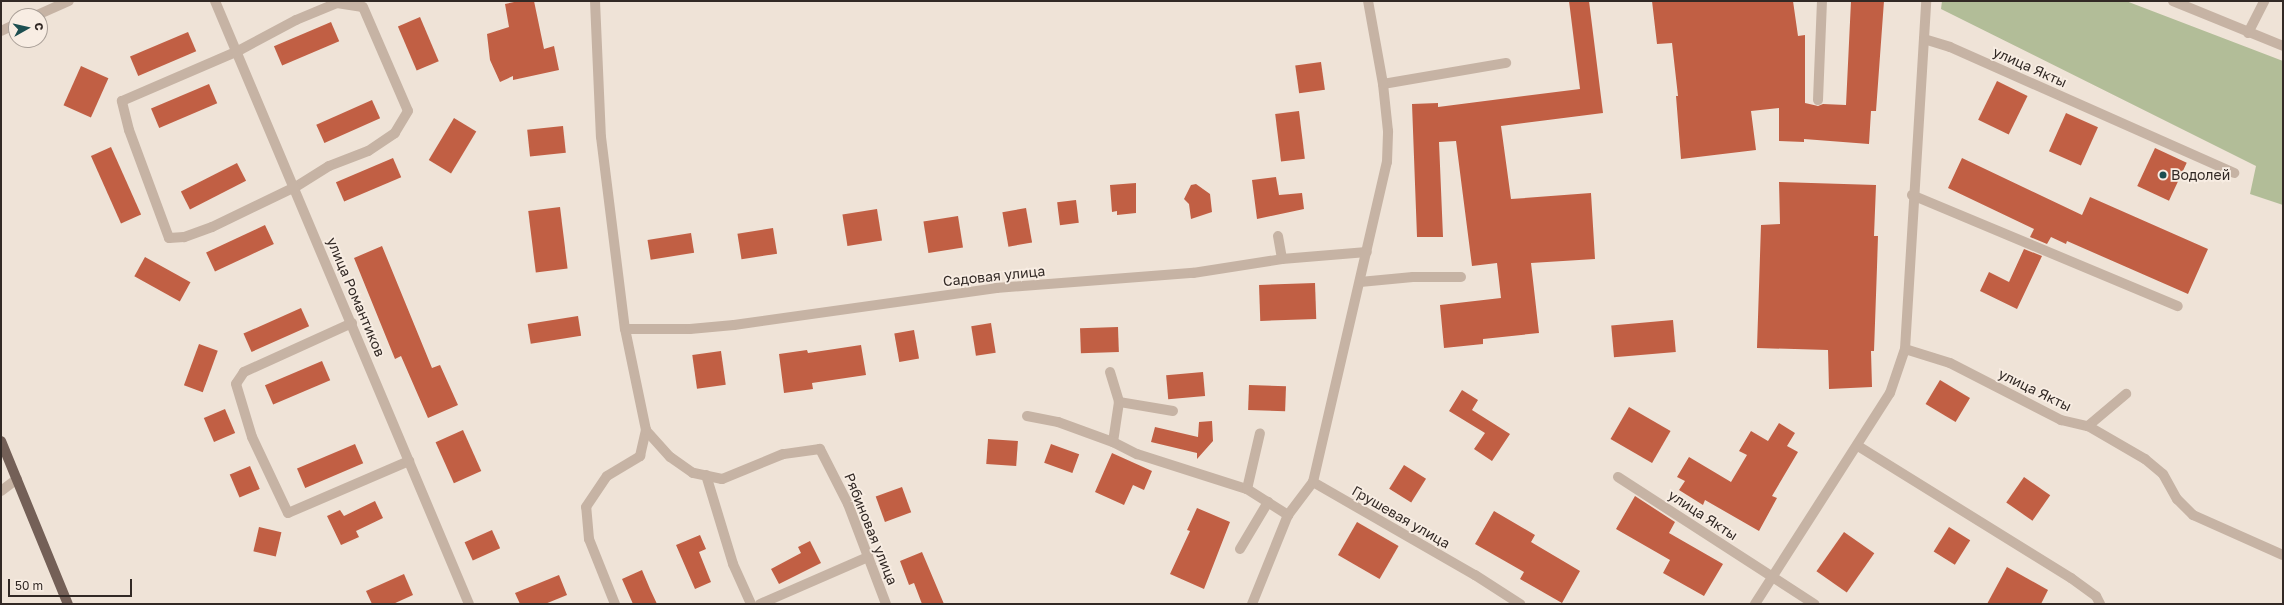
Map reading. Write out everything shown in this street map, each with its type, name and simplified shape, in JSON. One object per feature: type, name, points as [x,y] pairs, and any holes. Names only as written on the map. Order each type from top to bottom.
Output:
[{"type":"main road","points":[[1,441],[68,604]]},
{"type":"street","points":[[48,10],[69,1]]},
{"type":"street","name":"улица Романтиков","points":[[215,1],[238,51],[352,323],[467,604]]},
{"type":"street","points":[[595,1],[602,137],[625,329],[646,430],[640,456],[607,476],[586,507],[589,539],[615,604]]},
{"type":"street","points":[[1252,604],[1288,515],[1313,482],[1387,162],[1388,131],[1383,84],[1368,1]]},
{"type":"street","points":[[1818,100],[1822,1]]},
{"type":"street","points":[[1755,604],[1858,446],[1890,393],[1905,349],[1912,195],[1926,1]]},
{"type":"street","points":[[2173,1],[2248,33],[2283,46]]},
{"type":"street","points":[[2248,33],[2264,1]]},
{"type":"street","points":[[337,3],[363,7],[408,112],[395,133],[368,151],[329,166],[295,187],[212,227],[184,238],[169,238],[129,130],[122,100],[238,51],[296,20],[337,3]]},
{"type":"street","name":"улица Якты","points":[[1924,39],[1950,47],[2234,173]]},
{"type":"street","points":[[1383,84],[1506,63]]},
{"type":"street","points":[[1912,195],[2178,306]]},
{"type":"street","points":[[1278,236],[1282,259]]},
{"type":"street","name":"Садовая улица","points":[[625,329],[690,329],[996,288],[1193,273],[1282,259],[1367,252]]},
{"type":"street","points":[[1360,282],[1413,277],[1461,277]]},
{"type":"street","points":[[352,323],[244,372],[236,384],[252,437],[288,513],[409,461]]},
{"type":"street","name":"улица Якты","points":[[1905,349],[1950,363],[2061,420],[2088,426],[2145,459],[2162,474],[2177,499],[2193,515],[2283,555]]},
{"type":"street","points":[[1110,372],[1119,402],[1113,442]]},
{"type":"street","points":[[2088,426],[2126,394]]},
{"type":"street","points":[[1119,402],[1173,411]]},
{"type":"street","points":[[1027,416],[1058,422],[1113,442],[1137,454],[1247,489],[1288,515]]},
{"type":"street","name":"Рябиновая улица","points":[[646,430],[670,457],[693,473],[722,479],[783,454],[820,449],[848,504],[886,604]]},
{"type":"street","points":[[1247,489],[1260,433]]},
{"type":"street","points":[[1858,446],[2071,578],[2096,596],[2100,604]]},
{"type":"street","points":[[706,475],[733,564],[751,604]]},
{"type":"street","name":"улица Якты","points":[[1618,477],[1814,604]]},
{"type":"street","points":[[1,491],[17,479]]},
{"type":"street","name":"Грушевая улица","points":[[1313,482],[1475,575],[1520,604]]},
{"type":"street","points":[[1240,549],[1268,502]]},
{"type":"street","points":[[760,604],[868,557]]},
{"type":"green space","points":[[1942,1],[2126,1],[2283,61],[2283,205],[2250,194],[2256,166],[1941,9]]},
{"type":"building","points":[[519,1],[534,1],[544,49],[554,46],[559,70],[513,80],[513,76],[500,82],[490,60],[487,34],[509,27],[505,4]]},
{"type":"building","points":[[1569,1],[1589,1],[1603,113],[1501,126],[1511,199],[1591,193],[1595,259],[1531,263],[1539,333],[1483,339],[1483,344],[1444,348],[1440,305],[1501,298],[1497,263],[1472,266],[1456,141],[1439,142],[1443,237],[1417,237],[1412,104],[1438,103],[1438,107],[1580,89]]},
{"type":"building","points":[[1652,1],[1793,1],[1798,36],[1805,35],[1805,103],[1818,106],[1823,104],[1846,105],[1851,1],[1884,1],[1876,111],[1871,111],[1869,144],[1804,139],[1804,142],[1779,141],[1779,108],[1751,111],[1756,150],[1681,159],[1676,96],[1678,96],[1672,43],[1657,44]]},
{"type":"building","points":[[420,17],[439,61],[417,71],[398,26]]},
{"type":"building","points":[[331,22],[339,41],[282,66],[274,46]]},
{"type":"building","points":[[188,32],[196,51],[138,76],[130,57]]},
{"type":"building","points":[[1321,62],[1325,90],[1299,93],[1295,66]]},
{"type":"building","points":[[81,66],[108,78],[91,117],[64,105]]},
{"type":"building","points":[[1997,81],[2028,96],[2009,135],[1978,120]]},
{"type":"building","points":[[209,84],[217,103],[159,128],[151,109]]},
{"type":"building","points":[[372,100],[380,118],[324,143],[316,125]]},
{"type":"building","points":[[1299,111],[1305,159],[1281,162],[1275,114]]},
{"type":"building","points":[[2066,113],[2098,127],[2081,166],[2049,151]]},
{"type":"building","points":[[454,118],[476,131],[451,173],[429,160]]},
{"type":"building","points":[[563,126],[566,153],[530,157],[527,130]]},
{"type":"building","points":[[111,147],[141,215],[121,224],[91,156]]},
{"type":"building","name":"Водолей","points":[[2155,148],[2187,163],[2169,201],[2137,186]]},
{"type":"building","points":[[393,158],[401,177],[344,202],[336,182]]},
{"type":"building","points":[[1962,158],[2082,215],[2090,197],[2208,249],[2188,294],[2067,241],[2066,244],[2051,237],[2047,244],[2030,237],[2034,229],[1948,188]]},
{"type":"building","points":[[237,163],[246,181],[190,209],[181,192]]},
{"type":"building","points":[[1276,177],[1279,195],[1302,193],[1304,209],[1257,219],[1252,180]]},
{"type":"building","points":[[1779,182],[1876,185],[1874,236],[1878,236],[1874,351],[1871,351],[1872,387],[1829,389],[1828,350],[1757,348],[1761,225],[1780,224]]},
{"type":"building","points":[[1136,183],[1136,213],[1117,215],[1117,211],[1112,212],[1110,185]]},
{"type":"building","points":[[1196,184],[1210,194],[1212,212],[1191,219],[1189,204],[1184,199],[1191,185]]},
{"type":"building","points":[[1076,200],[1079,223],[1060,225],[1057,202]]},
{"type":"building","points":[[560,207],[568,269],[536,272],[528,211]]},
{"type":"building","points":[[1026,208],[1032,242],[1008,247],[1002,212]]},
{"type":"building","points":[[877,209],[882,241],[847,246],[842,214]]},
{"type":"building","points":[[958,216],[963,248],[928,253],[923,221]]},
{"type":"building","points":[[265,225],[274,244],[215,272],[206,252]]},
{"type":"building","points":[[773,228],[777,254],[742,259],[737,234]]},
{"type":"building","points":[[691,233],[694,253],[651,260],[648,240]]},
{"type":"building","points":[[382,246],[432,368],[440,365],[458,405],[428,418],[401,356],[395,359],[354,258]]},
{"type":"building","points":[[2024,249],[2042,256],[2017,309],[1980,291],[1989,272],[2009,282]]},
{"type":"building","points":[[145,257],[190,282],[180,301],[134,276]]},
{"type":"building","points":[[1315,283],[1316,319],[1260,321],[1259,285]]},
{"type":"building","points":[[301,308],[309,326],[252,352],[243,334]]},
{"type":"building","points":[[578,316],[581,336],[531,344],[528,324]]},
{"type":"building","points":[[1673,320],[1676,352],[1614,357],[1611,325]]},
{"type":"building","points":[[991,323],[996,353],[976,356],[971,326]]},
{"type":"building","points":[[1118,327],[1119,352],[1081,353],[1080,328]]},
{"type":"building","points":[[914,330],[919,359],[899,362],[894,333]]},
{"type":"building","points":[[199,344],[218,351],[203,392],[184,385]]},
{"type":"building","points":[[861,345],[866,375],[812,383],[813,389],[784,393],[779,354],[807,350],[808,353]]},
{"type":"building","points":[[721,351],[726,385],[697,389],[692,355]]},
{"type":"building","points":[[322,361],[330,380],[273,405],[265,385]]},
{"type":"building","points":[[1203,372],[1205,396],[1168,399],[1166,375]]},
{"type":"building","points":[[1940,380],[1970,398],[1956,422],[1926,404]]},
{"type":"building","points":[[1249,385],[1286,386],[1285,411],[1248,410]]},
{"type":"building","points":[[1462,390],[1478,400],[1472,410],[1510,434],[1492,461],[1474,449],[1485,433],[1449,411]]},
{"type":"building","points":[[1629,407],[1671,431],[1652,463],[1610,439]]},
{"type":"building","points":[[225,409],[235,433],[214,442],[204,418]]},
{"type":"building","points":[[1212,421],[1213,441],[1197,459],[1197,453],[1151,442],[1155,427],[1198,437],[1199,422]]},
{"type":"building","points":[[1779,423],[1795,433],[1787,446],[1798,452],[1772,496],[1777,498],[1759,531],[1705,500],[1703,505],[1679,490],[1685,481],[1677,477],[1689,457],[1731,482],[1747,455],[1739,451],[1751,431],[1768,441]]},
{"type":"building","points":[[463,430],[481,471],[454,483],[436,442]]},
{"type":"building","points":[[988,439],[1018,441],[1016,466],[986,464]]},
{"type":"building","points":[[355,444],[363,463],[305,488],[297,469]]},
{"type":"building","points":[[1051,444],[1079,454],[1072,473],[1044,463]]},
{"type":"building","points":[[1112,453],[1152,471],[1144,490],[1133,485],[1124,505],[1095,492]]},
{"type":"building","points":[[1404,465],[1426,479],[1411,503],[1389,489]]},
{"type":"building","points":[[250,466],[260,489],[240,498],[230,475]]},
{"type":"building","points":[[2024,477],[2050,495],[2032,521],[2006,502]]},
{"type":"building","points":[[902,487],[911,512],[885,522],[876,497]]},
{"type":"building","points":[[1635,496],[1675,522],[1669,533],[1723,564],[1704,596],[1663,573],[1670,560],[1616,529]]},
{"type":"building","points":[[375,501],[383,518],[356,531],[359,537],[341,545],[327,516],[340,510],[344,516]]},
{"type":"building","points":[[1197,508],[1230,522],[1204,589],[1170,574],[1190,531],[1187,530]]},
{"type":"building","points":[[1494,511],[1535,535],[1531,542],[1580,571],[1562,603],[1520,579],[1524,572],[1475,544]]},
{"type":"building","points":[[1357,522],[1399,546],[1380,579],[1338,555]]},
{"type":"building","points":[[259,527],[281,532],[276,557],[253,551]]},
{"type":"building","points":[[1949,527],[1970,540],[1955,565],[1934,552]]},
{"type":"building","points":[[492,530],[500,548],[473,560],[465,542]]},
{"type":"building","points":[[1844,532],[1874,553],[1847,593],[1816,571]]},
{"type":"building","points":[[700,535],[706,549],[699,552],[711,582],[695,589],[676,545]]},
{"type":"building","points":[[810,541],[821,563],[779,584],[771,569],[801,553],[798,547]]},
{"type":"building","points":[[922,552],[944,604],[922,604],[914,583],[909,585],[900,561]]},
{"type":"building","points":[[2007,567],[2048,590],[2041,604],[1987,604]]},
{"type":"building","points":[[642,570],[657,604],[633,604],[622,579]]},
{"type":"building","points":[[404,574],[413,595],[393,604],[372,604],[366,591]]},
{"type":"building","points":[[559,575],[567,595],[545,604],[520,604],[515,593]]},
{"type":"place","name":"Водолей","points":[[2163,175]]}]
